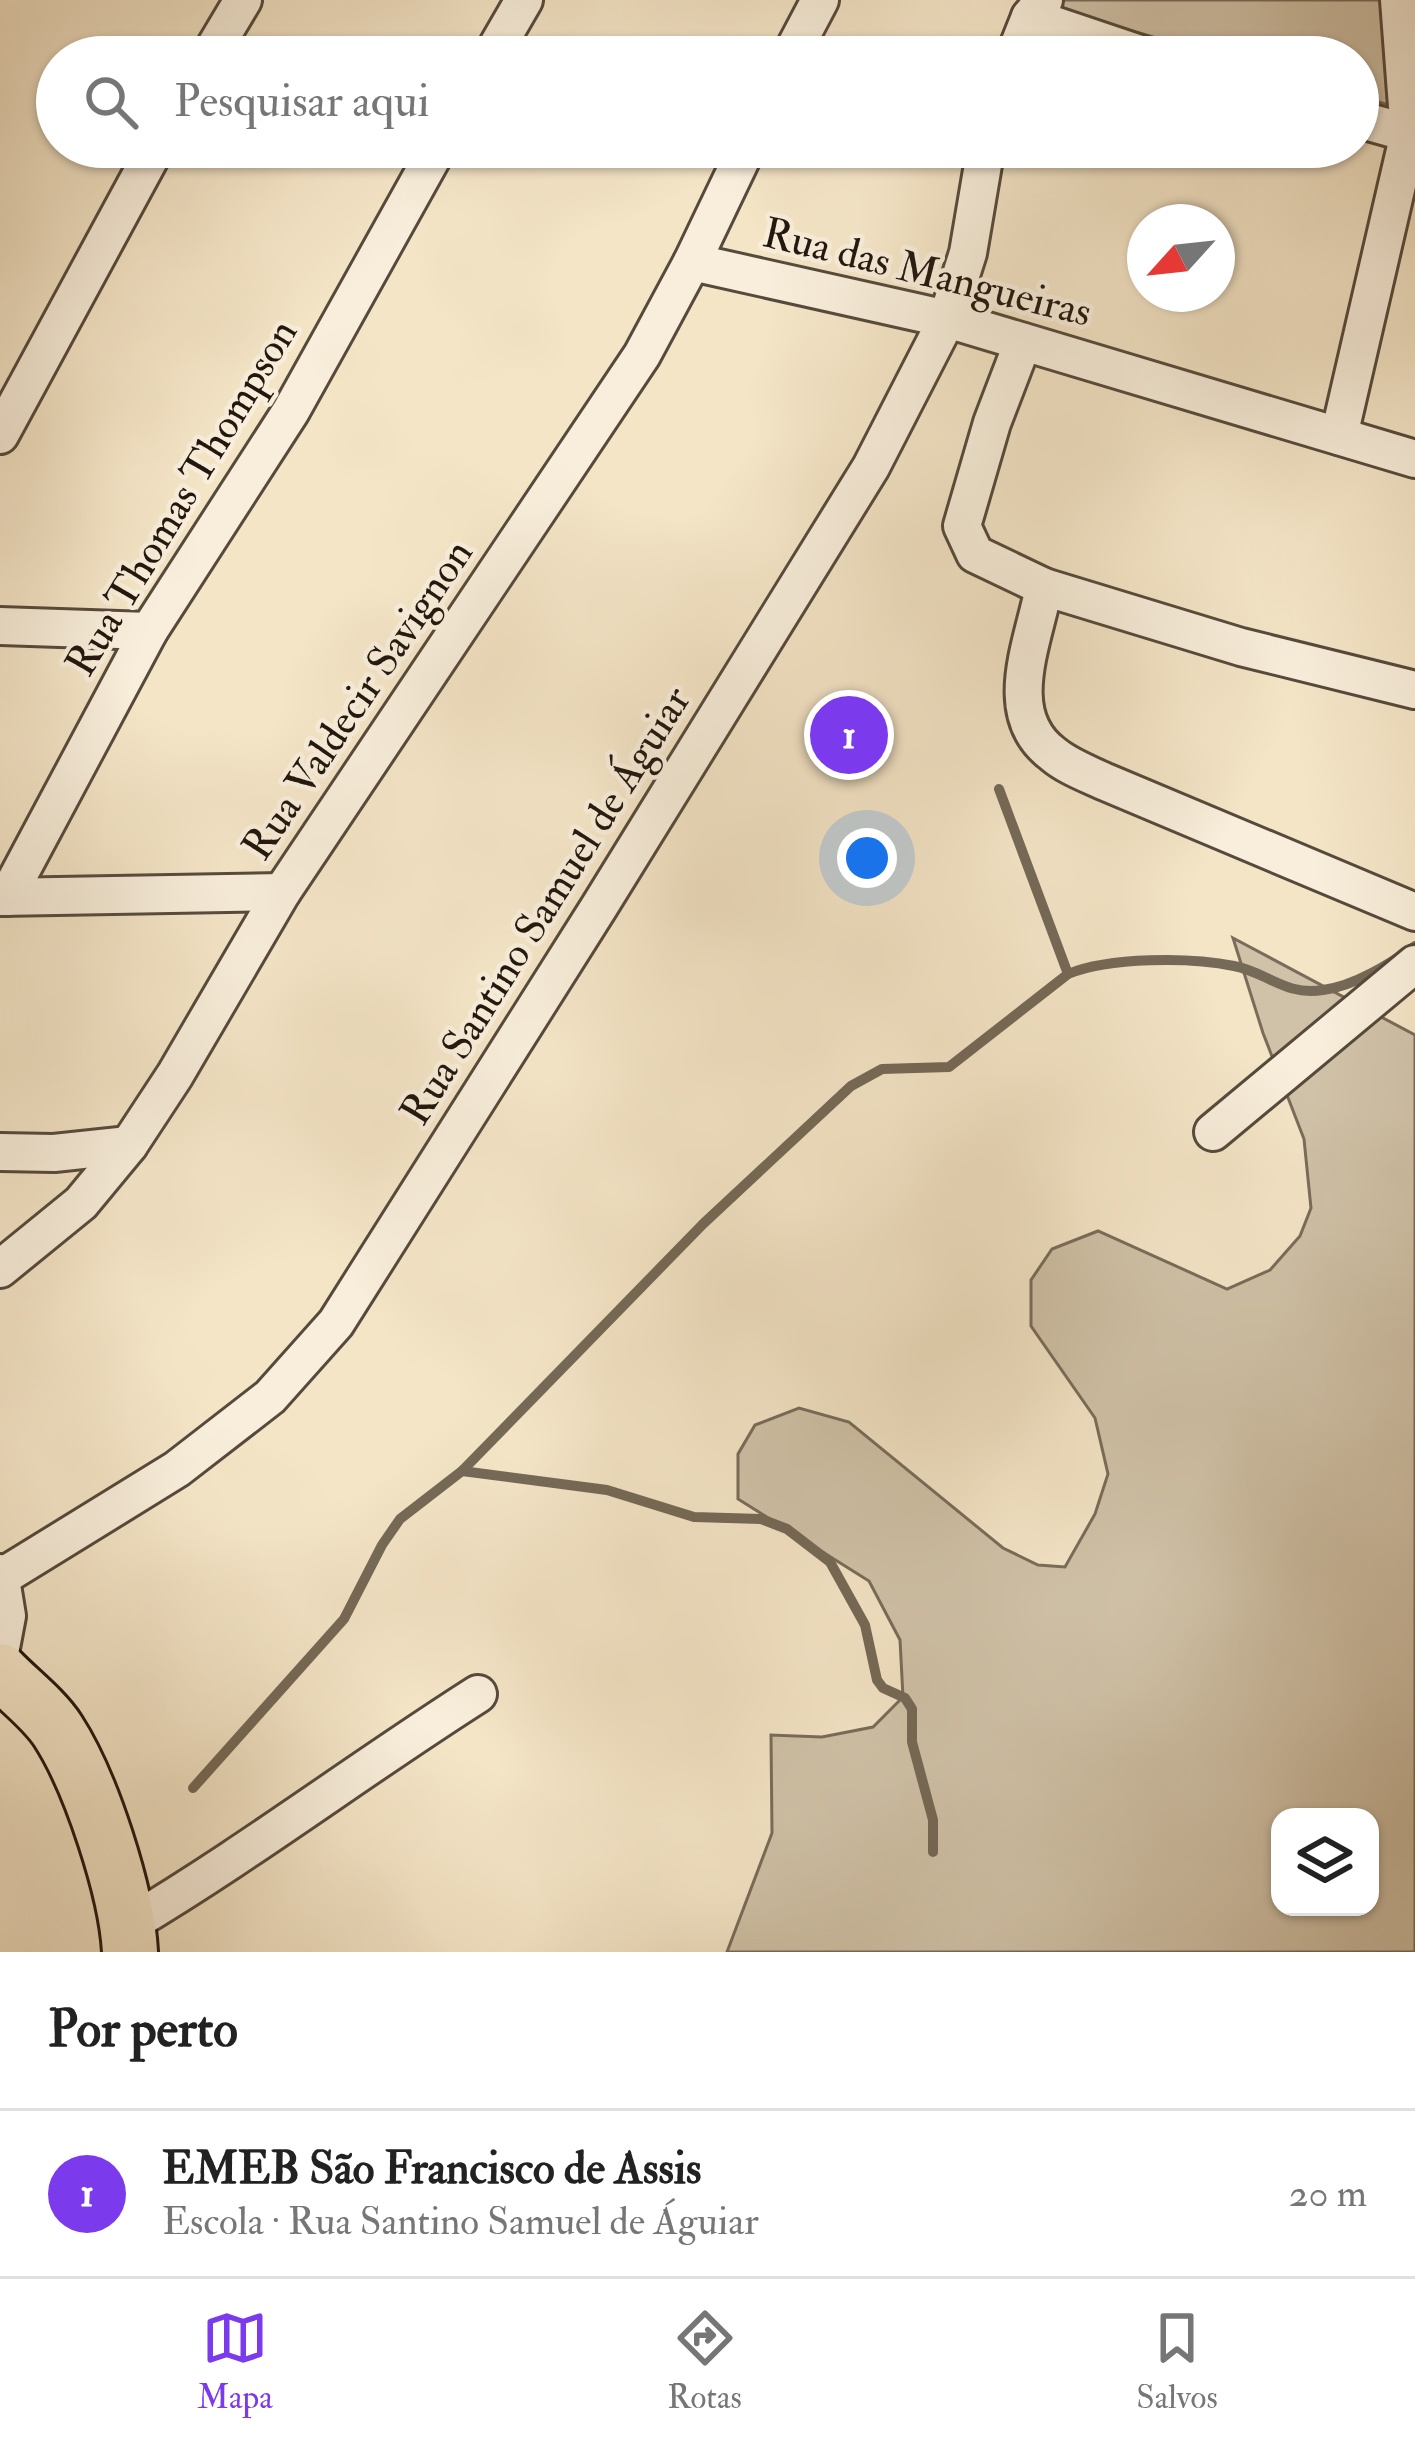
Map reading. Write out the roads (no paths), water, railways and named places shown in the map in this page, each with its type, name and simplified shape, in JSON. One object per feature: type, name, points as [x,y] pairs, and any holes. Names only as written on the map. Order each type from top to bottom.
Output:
[{"type":"highway","points":[[0,1670],[58,1730],[114,1862],[129,1939]]},
{"type":"street","points":[[222,36],[243,0]]},
{"type":"street","points":[[503,36],[524,0]]},
{"type":"street","points":[[801,36],[820,0]]},
{"type":"street","points":[[1339,436],[1412,134],[1399,0]]},
{"type":"street","points":[[1024,36],[1037,8],[1101,36]]},
{"type":"street","points":[[1379,125],[1412,134]]},
{"type":"street","points":[[0,434],[145,168]]},
{"type":"street","name":"Rua Thomas Thompson","points":[[4,897],[149,631],[291,411],[426,168]]},
{"type":"street","name":"Rua Valdecir Savignon","points":[[0,1269],[81,1203],[129,1145],[282,892],[608,407],[692,262],[737,168]]},
{"type":"street","name":"Rua Santino Samuel de Águiar","points":[[1,1575],[177,1469],[270,1397],[336,1323],[612,888],[842,514],[915,386],[946,319],[968,253],[982,168]]},
{"type":"street","name":"Rua das Mangueiras","points":[[692,262],[946,319],[1415,458]]},
{"type":"street","points":[[1023,342],[967,497],[962,526],[975,554],[1044,587],[1241,647],[1415,690]]},
{"type":"street","points":[[1044,587],[1022,707],[1028,725],[1055,757],[1102,782],[1415,912]]},
{"type":"street","points":[[0,626],[149,631]]},
{"type":"street","points":[[4,897],[282,892]]},
{"type":"street","points":[[1214,1132],[1415,964]]},
{"type":"street","points":[[0,1152],[54,1153],[129,1145]]},
{"type":"street","points":[[0,1653],[7,1616],[1,1575]]},
{"type":"street","points":[[129,1939],[356,1773],[478,1694]]},
{"type":"waterway","points":[[999,789],[1068,974]]},
{"type":"waterway","points":[[193,1788],[344,1619],[400,1519],[462,1471],[703,1224],[851,1086],[882,1069],[949,1067],[1068,974],[1085,968],[1150,960],[1216,963],[1309,991],[1359,979],[1415,946]]},
{"type":"waterway","points":[[462,1471],[607,1490],[694,1517],[761,1519],[787,1529],[830,1562],[865,1625],[877,1680],[905,1698],[912,1709],[912,1742],[933,1820],[933,1852]]},
{"type":"place","name":"EMEB São Francisco de Assis","points":[[849,735]]}]
